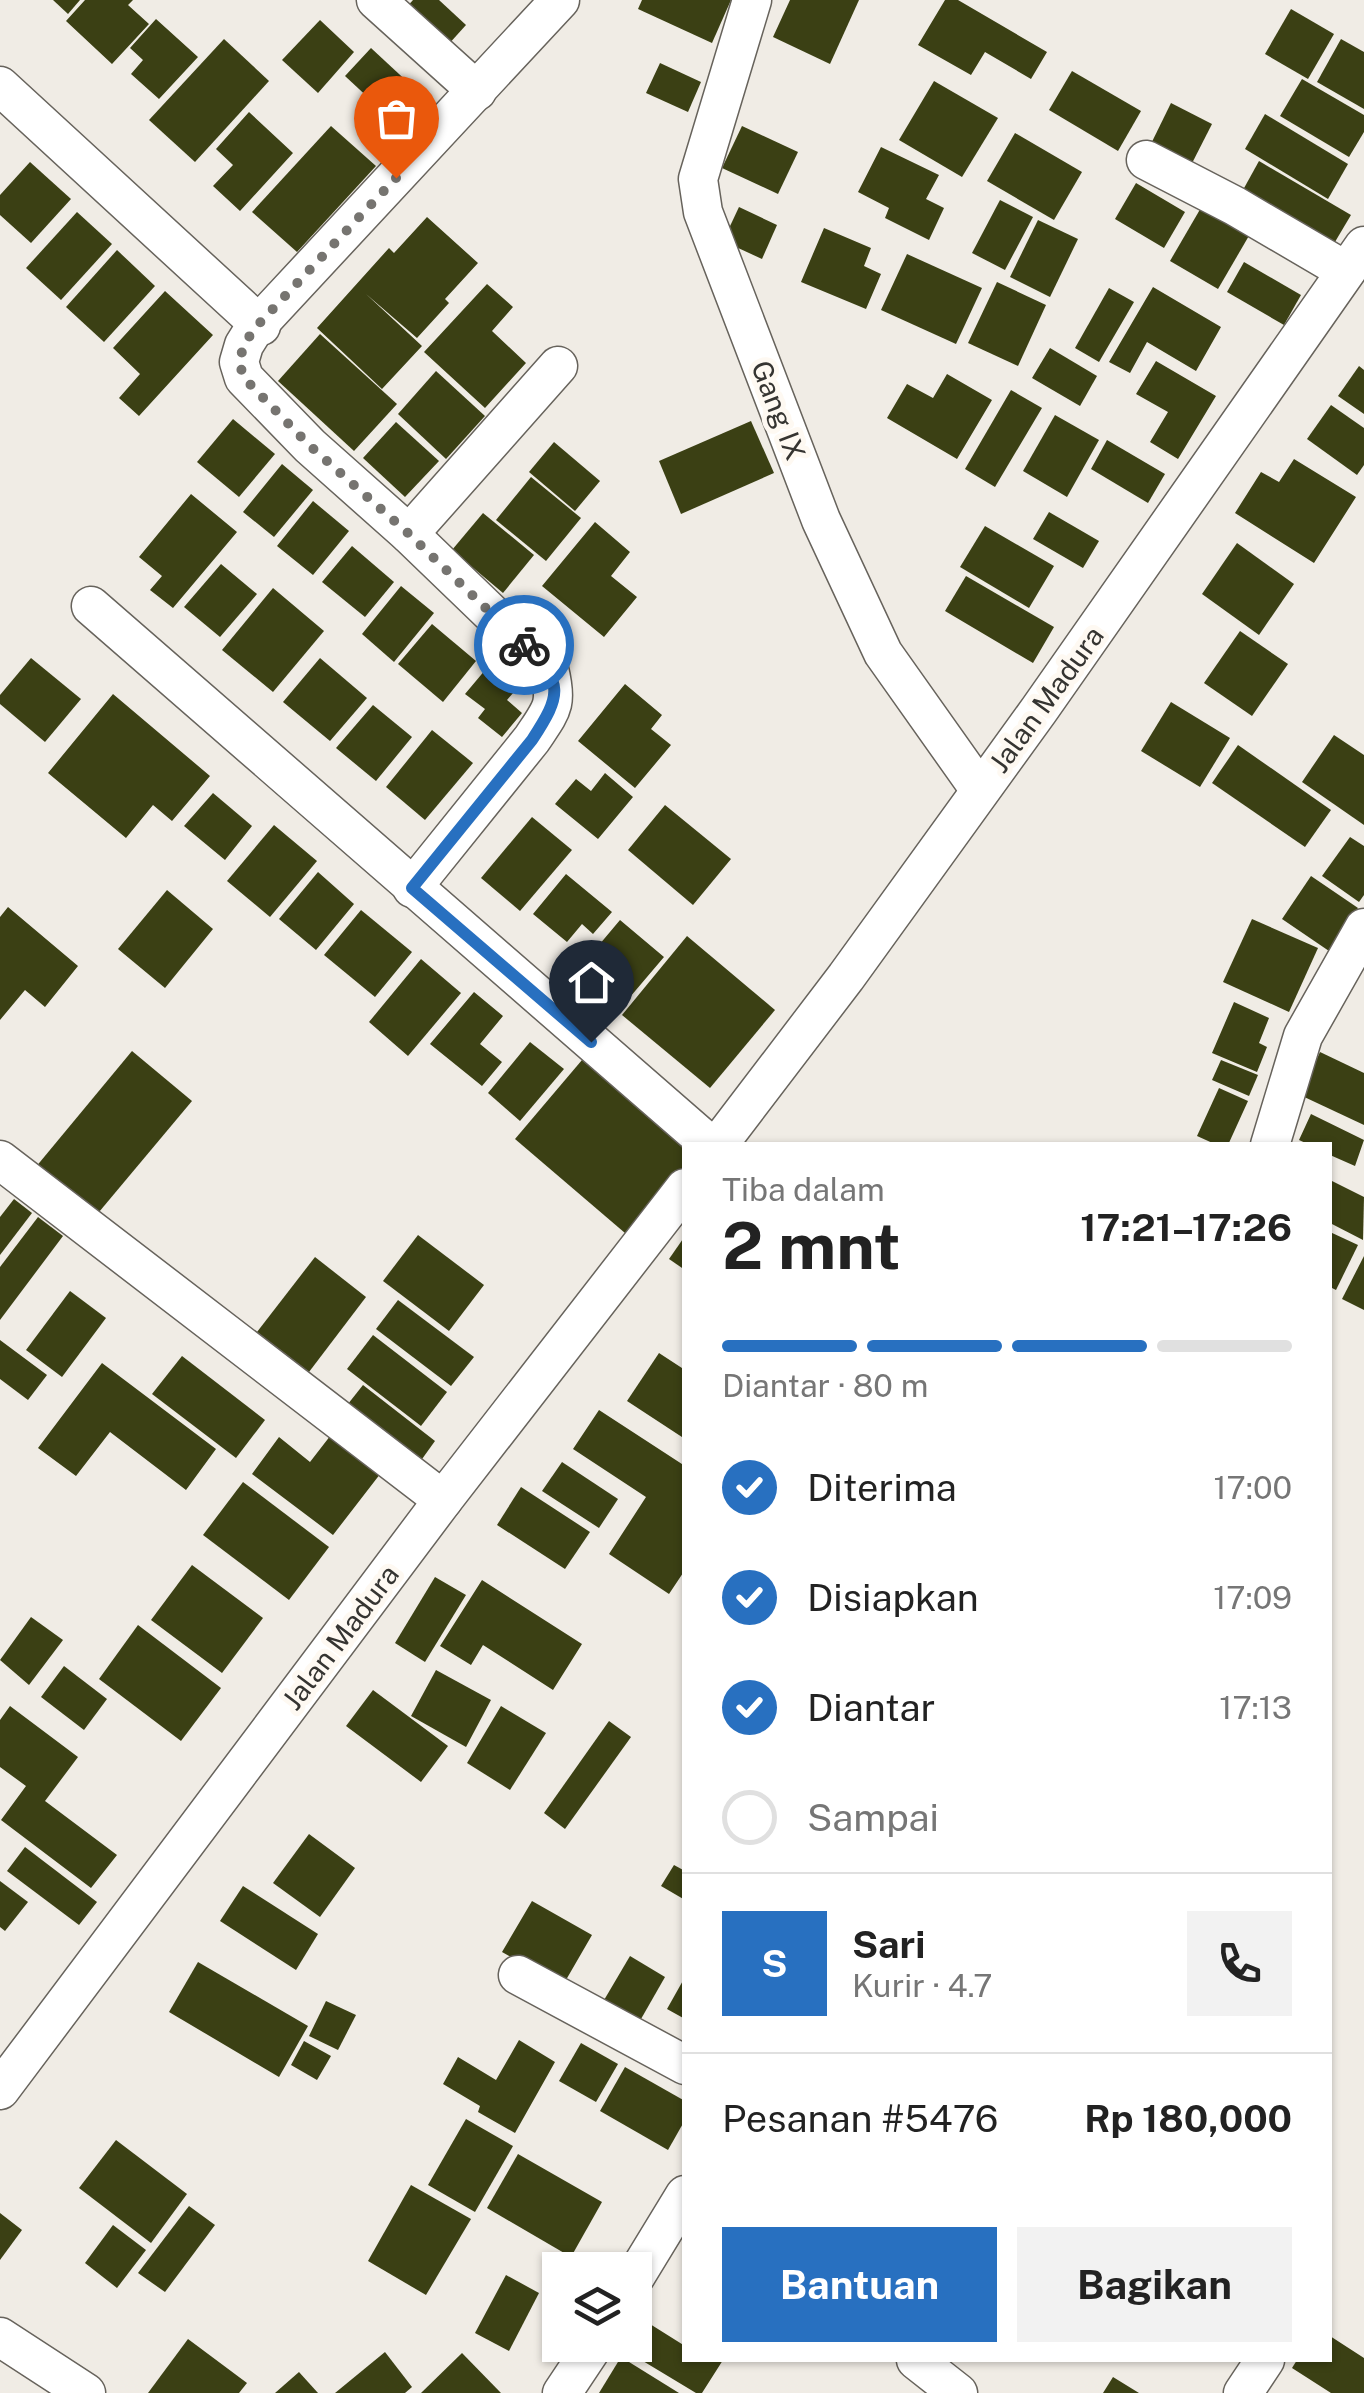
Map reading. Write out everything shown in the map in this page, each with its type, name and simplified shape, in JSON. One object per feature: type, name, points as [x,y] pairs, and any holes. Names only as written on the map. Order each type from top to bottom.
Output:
[{"type":"street","points":[[376,0],[477,90]]},
{"type":"street","points":[[412,888],[532,740],[556,696],[550,669],[310,446],[244,378],[239,362],[254,329],[261,326],[560,0]]},
{"type":"street","name":"Gang IX","points":[[752,0],[698,179],[703,212],[821,520],[883,654],[980,790]]},
{"type":"street","points":[[0,86],[261,326]]},
{"type":"street","points":[[1146,160],[1234,206],[1355,259]]},
{"type":"street","name":"Jalan Madura","points":[[720,1142],[846,977],[1355,259]]},
{"type":"street","points":[[409,534],[558,366]]},
{"type":"street","points":[[90,606],[707,1142]]},
{"type":"street","points":[[1271,1142],[1303,1036],[1364,928]]},
{"type":"street","points":[[0,1160],[443,1500]]},
{"type":"street","name":"Jalan Madura","points":[[0,2090],[443,1500],[682,1192]]},
{"type":"street","points":[[518,1975],[682,2062]]},
{"type":"street","points":[[650,2252],[682,2200]]},
{"type":"street","points":[[0,2338],[86,2393]]},
{"type":"street","points":[[562,2393],[583,2362]]},
{"type":"street","points":[[919,2362],[958,2393]]},
{"type":"street","points":[[1243,2393],[1264,2362]]},
{"type":"building","points":[[53,0],[80,0],[68,14]]},
{"type":"building","points":[[85,0],[133,0],[128,5],[149,24],[112,64],[66,21]]},
{"type":"building","points":[[413,0],[439,0],[466,25],[438,56],[397,18]]},
{"type":"building","points":[[642,0],[731,0],[712,43],[638,9]]},
{"type":"building","points":[[790,0],[859,0],[830,64],[773,37]]},
{"type":"building","points":[[945,0],[958,0],[1047,52],[1031,79],[985,52],[971,75],[918,45]]},
{"type":"building","points":[[1291,9],[1334,34],[1308,79],[1265,54]]},
{"type":"building","points":[[156,19],[198,57],[159,99],[131,74],[143,60],[130,48]]},
{"type":"building","points":[[320,20],[354,52],[318,93],[282,60]]},
{"type":"building","points":[[224,39],[269,81],[195,162],[149,120]]},
{"type":"building","points":[[1341,39],[1364,52],[1364,109],[1317,82]]},
{"type":"building","points":[[371,48],[413,87],[387,115],[345,76]]},
{"type":"building","points":[[660,63],[701,82],[688,112],[646,93]]},
{"type":"building","points":[[1072,71],[1141,111],[1118,151],[1049,110]]},
{"type":"building","points":[[1302,79],[1364,115],[1364,132],[1349,157],[1280,116]]},
{"type":"building","points":[[934,81],[998,118],[962,177],[899,140]]},
{"type":"building","points":[[1171,103],[1212,124],[1186,175],[1146,154]]},
{"type":"building","points":[[249,112],[293,153],[240,211],[213,186],[233,165],[216,149]]},
{"type":"building","points":[[1265,114],[1348,164],[1328,199],[1245,149]]},
{"type":"building","points":[[331,126],[376,166],[297,252],[252,212]]},
{"type":"building","points":[[742,126],[798,152],[778,194],[722,168]]},
{"type":"building","points":[[1015,133],[1082,172],[1054,220],[987,181]]},
{"type":"building","points":[[881,147],[939,175],[926,199],[944,208],[929,240],[885,218],[889,208],[858,192]]},
{"type":"building","points":[[1259,161],[1351,215],[1329,252],[1238,199]]},
{"type":"building","points":[[30,162],[71,199],[31,243],[0,215],[0,195]]},
{"type":"building","points":[[1136,183],[1185,212],[1164,248],[1115,219]]},
{"type":"building","points":[[1000,200],[1033,217],[1005,270],[972,253]]},
{"type":"building","points":[[1202,206],[1250,234],[1218,289],[1170,261]]},
{"type":"building","points":[[739,207],[777,225],[762,259],[723,241]]},
{"type":"building","points":[[77,212],[112,244],[61,300],[26,268]]},
{"type":"building","points":[[427,217],[478,263],[417,338],[366,294],[422,346],[382,389],[317,328],[389,248],[394,253]]},
{"type":"building","points":[[1038,220],[1078,239],[1050,297],[1010,277]]},
{"type":"building","points":[[824,228],[871,248],[864,266],[881,274],[866,309],[801,282]]},
{"type":"building","points":[[117,250],[155,286],[104,342],[66,307]]},
{"type":"building","points":[[907,254],[982,288],[956,344],[881,310]]},
{"type":"building","points":[[1244,262],[1301,295],[1284,325],[1227,292]]},
{"type":"building","points":[[997,282],[1046,305],[1018,366],[968,343]]},
{"type":"building","points":[[487,284],[513,307],[492,331],[526,363],[485,408],[424,352]]},
{"type":"building","points":[[1153,287],[1221,327],[1196,371],[1147,342],[1130,373],[1109,362]]},
{"type":"building","points":[[1109,288],[1134,302],[1099,362],[1075,348]]},
{"type":"building","points":[[165,291],[213,335],[139,416],[119,398],[140,374],[113,348]]},
{"type":"building","points":[[320,334],[397,404],[354,451],[278,381]]},
{"type":"building","points":[[1050,348],[1097,376],[1080,406],[1032,378]]},
{"type":"building","points":[[1156,361],[1216,396],[1178,459],[1150,442],[1168,412],[1136,394]]},
{"type":"building","points":[[1359,366],[1364,370],[1364,414],[1338,396]]},
{"type":"building","points":[[436,371],[485,416],[446,459],[398,414]]},
{"type":"building","points":[[947,374],[992,400],[957,459],[887,418],[907,384],[933,398]]},
{"type":"building","points":[[1011,390],[1042,408],[995,487],[965,469]]},
{"type":"building","points":[[1331,405],[1364,428],[1364,465],[1357,475],[1307,439]]},
{"type":"building","points":[[1055,415],[1099,440],[1067,497],[1023,471]]},
{"type":"building","points":[[233,419],[275,454],[239,497],[197,462]]},
{"type":"building","points":[[751,421],[774,473],[681,514],[659,461]]},
{"type":"building","points":[[396,422],[439,461],[405,497],[363,458]]},
{"type":"building","points":[[1107,440],[1165,474],[1148,503],[1091,469]]},
{"type":"building","points":[[554,442],[600,481],[575,511],[529,472]]},
{"type":"building","points":[[1294,459],[1356,497],[1314,563],[1235,513],[1261,472],[1279,482]]},
{"type":"building","points":[[282,464],[313,490],[274,537],[243,512]]},
{"type":"building","points":[[531,477],[581,518],[546,561],[496,520]]},
{"type":"building","points":[[191,494],[237,532],[173,608],[150,590],[162,576],[139,557]]},
{"type":"building","points":[[313,501],[349,531],[313,575],[277,546]]},
{"type":"building","points":[[1049,512],[1099,541],[1083,568],[1033,539]]},
{"type":"building","points":[[483,513],[534,555],[503,593],[452,550]]},
{"type":"building","points":[[595,522],[630,552],[611,576],[637,597],[604,637],[542,586]]},
{"type":"building","points":[[985,526],[1054,566],[1029,608],[960,567]]},
{"type":"building","points":[[1237,543],[1294,584],[1259,635],[1202,594]]},
{"type":"building","points":[[352,546],[394,582],[365,617],[322,582]]},
{"type":"building","points":[[221,564],[257,594],[220,637],[184,607]]},
{"type":"building","points":[[966,576],[1054,627],[1033,663],[945,611]]},
{"type":"building","points":[[401,586],[434,613],[394,662],[362,634]]},
{"type":"building","points":[[273,588],[324,631],[273,692],[222,650]]},
{"type":"building","points":[[432,624],[476,661],[443,702],[398,664]]},
{"type":"building","points":[[1240,631],[1288,664],[1252,716],[1204,683]]},
{"type":"building","points":[[31,658],[81,699],[45,742],[0,704],[0,695]]},
{"type":"building","points":[[320,658],[367,698],[330,741],[283,702]]},
{"type":"building","points":[[486,669],[514,692],[507,700],[522,713],[502,737],[478,718],[485,709],[465,694]]},
{"type":"building","points":[[625,684],[662,715],[651,729],[671,745],[635,788],[578,741]]},
{"type":"building","points":[[113,694],[210,776],[172,821],[153,805],[126,838],[48,773]]},
{"type":"building","points":[[1171,702],[1230,738],[1200,787],[1141,751]]},
{"type":"building","points":[[373,705],[412,737],[376,781],[336,748]]},
{"type":"building","points":[[432,730],[473,763],[425,820],[386,787]]},
{"type":"building","points":[[1334,735],[1364,755],[1364,825],[1302,782]]},
{"type":"building","points":[[1238,745],[1331,810],[1305,847],[1212,783]]},
{"type":"building","points":[[605,773],[633,797],[598,839],[555,804],[576,779],[591,791]]},
{"type":"building","points":[[213,793],[252,826],[225,860],[184,826]]},
{"type":"building","points":[[665,805],[731,859],[693,905],[628,850]]},
{"type":"building","points":[[532,817],[572,850],[520,911],[481,878]]},
{"type":"building","points":[[274,825],[317,861],[270,917],[227,881]]},
{"type":"building","points":[[1350,837],[1364,846],[1364,895],[1359,902],[1322,876]]},
{"type":"building","points":[[318,872],[354,904],[316,950],[279,919]]},
{"type":"building","points":[[566,874],[612,912],[593,934],[582,924],[567,942],[533,914]]},
{"type":"building","points":[[1311,876],[1358,908],[1329,951],[1282,919]]},
{"type":"building","points":[[167,890],[213,929],[165,988],[118,949]]},
{"type":"building","points":[[8,907],[78,966],[45,1007],[25,990],[0,1020],[0,917]]},
{"type":"building","points":[[361,910],[412,952],[375,997],[324,955]]},
{"type":"building","points":[[1252,919],[1318,948],[1289,1012],[1223,982]]},
{"type":"building","points":[[620,920],[664,957],[630,997],[604,974],[616,960],[599,945]]},
{"type":"building","points":[[687,936],[775,1010],[710,1088],[622,1015]]},
{"type":"building","points":[[421,959],[461,993],[408,1056],[369,1022]]},
{"type":"building","points":[[474,992],[503,1016],[480,1044],[502,1062],[482,1086],[430,1044]]},
{"type":"building","points":[[1234,1002],[1269,1018],[1259,1043],[1267,1047],[1257,1072],[1212,1053]]},
{"type":"building","points":[[530,1042],[564,1069],[520,1121],[488,1093]]},
{"type":"building","points":[[132,1051],[192,1101],[94,1218],[35,1168]]},
{"type":"building","points":[[1320,1052],[1364,1073],[1364,1125],[1300,1095]]},
{"type":"building","points":[[582,1060],[682,1144],[682,1180],[632,1239],[515,1139]]},
{"type":"building","points":[[1221,1060],[1258,1075],[1249,1096],[1212,1080]]},
{"type":"building","points":[[1219,1088],[1248,1101],[1229,1142],[1210,1142],[1197,1136]]},
{"type":"building","points":[[1311,1114],[1364,1140],[1355,1166],[1332,1156],[1332,1142],[1299,1140]]},
{"type":"building","points":[[1332,1181],[1364,1197],[1363,1240],[1332,1224]]},
{"type":"building","points":[[14,1199],[32,1213],[0,1255],[0,1217]]},
{"type":"building","points":[[38,1217],[63,1236],[0,1320],[0,1267]]},
{"type":"building","points":[[1332,1233],[1358,1245],[1336,1290],[1332,1288]]},
{"type":"building","points":[[418,1235],[484,1285],[449,1331],[383,1281]]},
{"type":"building","points":[[682,1240],[682,1268],[669,1259]]},
{"type":"building","points":[[1364,1256],[1364,1310],[1342,1299]]},
{"type":"building","points":[[315,1257],[366,1297],[309,1372],[257,1332]]},
{"type":"building","points":[[70,1291],[106,1318],[62,1377],[26,1350]]},
{"type":"building","points":[[398,1300],[474,1357],[451,1386],[376,1329]]},
{"type":"building","points":[[373,1335],[447,1392],[421,1426],[347,1369]]},
{"type":"building","points":[[0,1340],[47,1375],[28,1400],[0,1379]]},
{"type":"building","points":[[659,1353],[682,1368],[682,1437],[627,1401]]},
{"type":"building","points":[[182,1356],[265,1420],[236,1458],[152,1394]]},
{"type":"building","points":[[102,1363],[216,1449],[186,1490],[110,1432],[76,1476],[38,1448]]},
{"type":"building","points":[[363,1385],[435,1441],[417,1466],[344,1409]]},
{"type":"building","points":[[599,1410],[682,1464],[682,1574],[669,1594],[609,1554],[646,1497],[573,1449]]},
{"type":"building","points":[[334,1431],[384,1469],[333,1535],[252,1474],[279,1437],[310,1462]]},
{"type":"building","points":[[562,1462],[618,1499],[599,1528],[542,1491]]},
{"type":"building","points":[[243,1482],[329,1547],[289,1600],[203,1535]]},
{"type":"building","points":[[521,1487],[590,1532],[565,1569],[497,1525]]},
{"type":"building","points":[[192,1565],[263,1618],[222,1673],[151,1620]]},
{"type":"building","points":[[435,1577],[466,1595],[425,1662],[395,1643]]},
{"type":"building","points":[[482,1580],[582,1644],[553,1690],[483,1645],[471,1665],[440,1646]]},
{"type":"building","points":[[31,1617],[63,1640],[29,1685],[0,1660]]},
{"type":"building","points":[[138,1625],[221,1688],[181,1741],[99,1679]]},
{"type":"building","points":[[64,1666],[107,1699],[84,1730],[41,1697]]},
{"type":"building","points":[[436,1670],[491,1700],[466,1747],[411,1716]]},
{"type":"building","points":[[373,1690],[448,1746],[421,1782],[346,1726]]},
{"type":"building","points":[[10,1706],[78,1757],[45,1801],[117,1855],[91,1888],[1,1820],[26,1786],[0,1767],[0,1720]]},
{"type":"building","points":[[501,1706],[546,1733],[510,1790],[467,1763]]},
{"type":"building","points":[[609,1721],[631,1737],[565,1829],[544,1813]]},
{"type":"building","points":[[309,1834],[355,1868],[320,1917],[273,1883]]},
{"type":"building","points":[[25,1847],[97,1902],[79,1925],[7,1871]]},
{"type":"building","points":[[674,1865],[682,1869],[682,1898],[661,1886]]},
{"type":"building","points":[[0,1881],[28,1902],[5,1931],[0,1927]]},
{"type":"building","points":[[243,1886],[318,1934],[296,1970],[220,1921]]},
{"type":"building","points":[[532,1901],[592,1935],[559,1992],[533,1969],[502,1952]]},
{"type":"building","points":[[630,1956],[665,1977],[633,2033],[597,2012]]},
{"type":"building","points":[[198,1962],[308,2026],[279,2077],[169,2012]]},
{"type":"building","points":[[682,1982],[682,2017],[667,2009]]},
{"type":"building","points":[[326,2001],[356,2015],[338,2050],[309,2036]]},
{"type":"building","points":[[519,2040],[555,2062],[515,2133],[478,2112],[480,2106],[443,2084],[458,2057],[496,2080]]},
{"type":"building","points":[[304,2041],[331,2056],[317,2080],[291,2065]]},
{"type":"building","points":[[581,2043],[618,2064],[596,2102],[559,2081]]},
{"type":"building","points":[[625,2067],[682,2099],[682,2125],[668,2150],[600,2111]]},
{"type":"building","points":[[466,2119],[513,2146],[475,2212],[428,2185]]},
{"type":"building","points":[[116,2140],[187,2194],[151,2243],[79,2188]]},
{"type":"building","points":[[518,2154],[602,2202],[574,2252],[562,2252],[487,2208]]},
{"type":"building","points":[[411,2185],[471,2219],[426,2295],[368,2261]]},
{"type":"building","points":[[189,2206],[215,2225],[165,2292],[138,2273]]},
{"type":"building","points":[[0,2213],[22,2230],[0,2260]]},
{"type":"building","points":[[113,2225],[146,2250],[117,2288],[85,2263]]},
{"type":"building","points":[[506,2275],[539,2293],[509,2351],[475,2333]]},
{"type":"building","points":[[652,2325],[682,2344],[682,2362],[722,2362],[702,2393],[645,2362],[652,2362]]},
{"type":"building","points":[[1332,2337],[1364,2358],[1364,2393],[1331,2393],[1292,2368],[1296,2362],[1332,2362]]},
{"type":"building","points":[[188,2339],[247,2383],[239,2393],[148,2393]]},
{"type":"building","points":[[385,2352],[412,2387],[405,2393],[335,2393]]},
{"type":"building","points":[[462,2353],[501,2393],[421,2393]]},
{"type":"building","points":[[618,2362],[629,2362],[679,2393],[599,2393]]},
{"type":"building","points":[[299,2372],[318,2393],[275,2393]]},
{"type":"building","points":[[1113,2377],[1139,2393],[1103,2393]]},
{"type":"way so far","points":[[396,178],[261,326],[254,329],[239,362],[244,378],[310,446],[524,645]]},
{"type":"route","points":[[524,645],[550,669],[556,696],[549,714],[412,888],[591,1042]]}]
